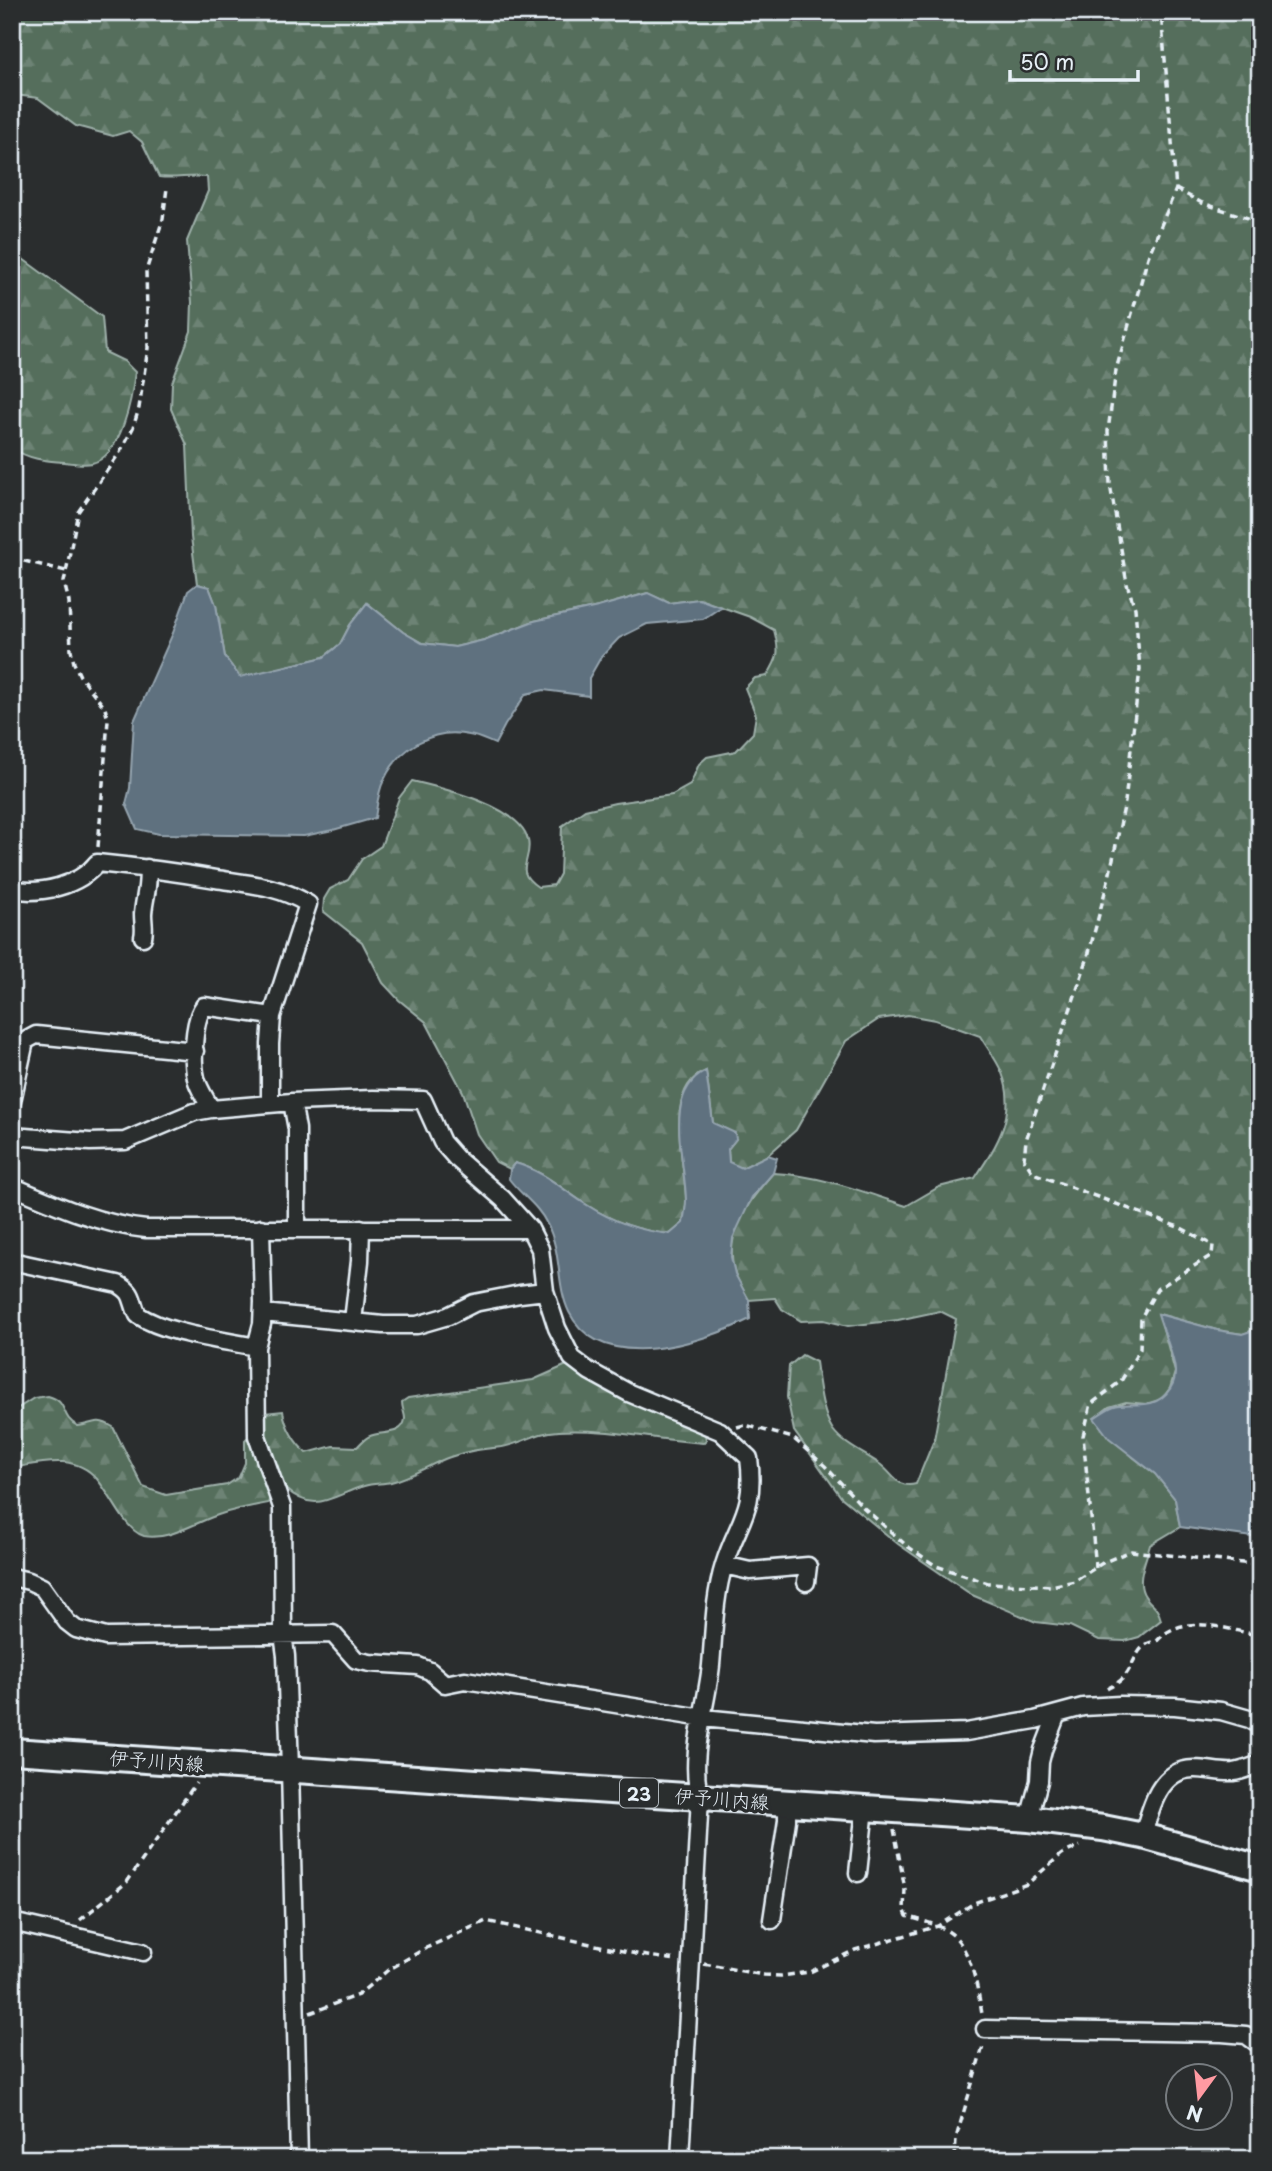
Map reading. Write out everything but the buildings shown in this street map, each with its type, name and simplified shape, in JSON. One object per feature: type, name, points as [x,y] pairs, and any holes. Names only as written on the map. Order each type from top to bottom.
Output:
[{"type":"main road","name":"伊予川内線","points":[[12,1751],[1029,1819],[1143,1836],[1260,1868]]},
{"type":"street","points":[[12,889],[35,892],[47,890],[81,877],[90,872],[97,863],[270,887],[308,904],[272,1016],[270,1104]]},
{"type":"street","points":[[143,937],[143,910],[149,880],[147,868]]},
{"type":"street","points":[[211,1109],[196,1080],[195,1028],[199,1012],[204,1006],[272,1016]]},
{"type":"street","points":[[12,1101],[25,1041],[36,1035],[195,1051]]},
{"type":"street","points":[[12,1136],[90,1142],[125,1141],[194,1112],[211,1109],[292,1102],[424,1100],[443,1142],[456,1158],[503,1199],[530,1229],[540,1249],[545,1291],[557,1328],[572,1358],[589,1371],[629,1392],[720,1431],[749,1458],[751,1495],[724,1565],[715,1608],[711,1667],[696,1760],[696,1783],[700,1797],[680,2159]]},
{"type":"street","points":[[292,1102],[297,1129],[297,1228]]},
{"type":"street","points":[[12,1186],[89,1218],[124,1227],[530,1229]]},
{"type":"street","points":[[261,1228],[263,1313],[256,1346],[257,1436],[282,1507],[282,1634],[286,1656],[290,1768],[299,2159]]},
{"type":"street","points":[[353,1321],[361,1228]]},
{"type":"street","points":[[14,1258],[118,1284],[128,1289],[133,1296],[138,1315],[146,1320],[193,1334],[256,1346]]},
{"type":"street","points":[[263,1313],[383,1325],[417,1325],[449,1316],[474,1303],[545,1291]]},
{"type":"street","points":[[724,1565],[750,1571],[808,1566],[806,1583]]},
{"type":"street","points":[[12,1577],[42,1587],[67,1622],[76,1629],[106,1637],[333,1634],[356,1660],[418,1666],[430,1671],[445,1684],[465,1680],[703,1718],[874,1735],[965,1732],[1083,1707],[1175,1706],[1221,1712],[1249,1719],[1260,1725]]},
{"type":"street","points":[[1029,1819],[1039,1781],[1040,1762],[1057,1714]]},
{"type":"street","points":[[1143,1836],[1153,1801],[1169,1778],[1178,1771],[1194,1769],[1236,1772],[1260,1764]]},
{"type":"street","points":[[772,1920],[787,1820],[787,1803]]},
{"type":"street","points":[[858,1873],[864,1808]]},
{"type":"street","points":[[12,1922],[143,1952]]},
{"type":"street","points":[[985,2029],[1236,2034],[1246,2035],[1260,2045]]},
{"type":"path","points":[[1096,1569],[1083,1436],[1091,1404],[1121,1381],[1140,1349],[1141,1318],[1157,1289],[1212,1255],[1213,1245],[1181,1228],[1032,1173],[1024,1159],[1026,1140],[1087,960],[1125,802],[1140,668],[1135,608],[1127,583],[1110,484],[1108,431],[1119,357],[1148,257],[1176,190],[1161,12]]},
{"type":"path","points":[[97,863],[108,720],[105,708],[80,676],[71,650],[69,602],[64,582],[78,512],[120,452],[133,428],[139,408],[148,348],[146,271],[163,219],[167,188]]},
{"type":"path","points":[[1176,190],[1202,203],[1260,222]]},
{"type":"path","points":[[12,558],[66,571]]},
{"type":"path","points":[[720,1431],[745,1425],[793,1438],[907,1546],[936,1566],[988,1583],[1051,1587],[1075,1581],[1104,1562],[1131,1552],[1260,1565]]},
{"type":"path","points":[[1083,1707],[1122,1680],[1140,1648],[1147,1642],[1157,1641],[1165,1632],[1179,1625],[1213,1626],[1257,1635]]},
{"type":"path","points":[[61,1933],[127,1882],[198,1780],[200,1763]]},
{"type":"path","points":[[891,1811],[907,1916],[949,1931],[957,1938],[975,1979],[985,2029],[984,2050],[956,2138],[955,2159]]},
{"type":"green space","points":[[12,12],[1260,12],[1260,534],[1252,547],[1260,561],[1260,1328],[1243,1334],[1217,1330],[1159,1314],[1175,1372],[1170,1388],[1162,1399],[1146,1404],[1126,1402],[1109,1407],[1095,1418],[1133,1457],[1155,1474],[1175,1499],[1180,1527],[1150,1545],[1141,1578],[1142,1590],[1158,1611],[1161,1620],[1139,1637],[1125,1641],[1099,1640],[1070,1626],[1036,1622],[972,1595],[898,1544],[841,1497],[794,1431],[787,1397],[789,1366],[802,1355],[816,1362],[826,1415],[838,1436],[881,1465],[900,1483],[916,1484],[934,1440],[956,1319],[940,1311],[898,1320],[848,1326],[824,1320],[801,1321],[782,1309],[775,1298],[749,1300],[734,1270],[733,1243],[741,1217],[773,1173],[824,1180],[906,1206],[939,1187],[975,1178],[1003,1128],[1008,1102],[1002,1073],[980,1036],[935,1020],[908,1015],[879,1019],[846,1041],[796,1130],[768,1155],[742,1168],[729,1163],[728,1149],[736,1139],[713,1123],[706,1071],[692,1080],[684,1094],[680,1110],[680,1149],[686,1201],[683,1223],[670,1234],[648,1231],[607,1216],[525,1166],[515,1163],[510,1169],[496,1162],[477,1134],[463,1092],[426,1022],[383,983],[362,942],[323,911],[324,899],[330,889],[348,880],[362,859],[381,846],[399,798],[412,781],[479,800],[511,817],[522,828],[528,840],[526,875],[538,887],[554,885],[560,874],[562,826],[585,810],[672,795],[690,785],[699,764],[707,757],[736,751],[753,733],[756,715],[745,688],[755,678],[767,676],[774,664],[778,649],[774,630],[750,617],[699,599],[669,603],[647,593],[534,621],[484,640],[455,647],[422,643],[403,632],[367,603],[340,644],[324,657],[240,678],[225,657],[216,605],[209,587],[197,584],[191,537],[187,445],[171,409],[172,383],[191,331],[192,302],[187,241],[208,191],[207,177],[159,177],[142,142],[129,131],[113,136],[76,126],[38,98],[12,96]]},
{"type":"green space","points":[[12,251],[102,317],[105,352],[124,361],[135,372],[128,410],[118,438],[102,458],[92,463],[44,460],[24,455],[12,448]]},
{"type":"green space","points":[[569,1364],[588,1380],[623,1398],[696,1428],[705,1434],[706,1440],[703,1443],[595,1431],[550,1432],[509,1445],[457,1455],[399,1480],[367,1485],[334,1498],[315,1502],[306,1501],[285,1488],[266,1436],[265,1413],[283,1411],[291,1434],[307,1453],[333,1446],[357,1447],[370,1436],[400,1428],[405,1419],[402,1402],[408,1398],[533,1380]]},
{"type":"green space","points":[[48,1396],[59,1402],[68,1418],[78,1426],[99,1422],[113,1427],[143,1487],[166,1495],[227,1485],[239,1477],[245,1463],[245,1440],[248,1437],[253,1439],[270,1498],[268,1503],[227,1512],[164,1536],[141,1535],[126,1522],[97,1479],[79,1466],[57,1462],[12,1468],[12,1412],[34,1398]]},
{"type":"water","points":[[197,584],[209,587],[216,605],[225,657],[240,677],[324,657],[340,644],[367,603],[403,632],[422,643],[455,647],[484,640],[534,621],[648,593],[669,603],[699,599],[721,607],[703,619],[647,624],[619,638],[601,657],[589,678],[589,696],[544,690],[526,694],[495,744],[476,736],[456,733],[430,737],[419,742],[390,769],[380,789],[375,818],[304,836],[159,834],[137,829],[126,804],[130,788],[134,721],[173,633],[188,591]]},
{"type":"water","points":[[706,1071],[713,1123],[735,1133],[736,1139],[728,1149],[729,1162],[742,1168],[768,1155],[777,1158],[773,1173],[752,1197],[733,1238],[731,1257],[735,1274],[749,1300],[750,1319],[706,1337],[680,1344],[628,1349],[604,1343],[584,1332],[569,1312],[562,1291],[552,1235],[539,1211],[509,1179],[510,1169],[515,1163],[525,1166],[617,1221],[648,1231],[670,1234],[683,1223],[686,1204],[680,1149],[680,1112],[684,1095],[692,1081]]},
{"type":"water","points":[[1158,1314],[1242,1334],[1260,1328],[1260,1538],[1180,1527],[1175,1499],[1155,1474],[1109,1438],[1094,1418],[1114,1406],[1157,1401],[1170,1389],[1175,1377],[1174,1365]]}]
